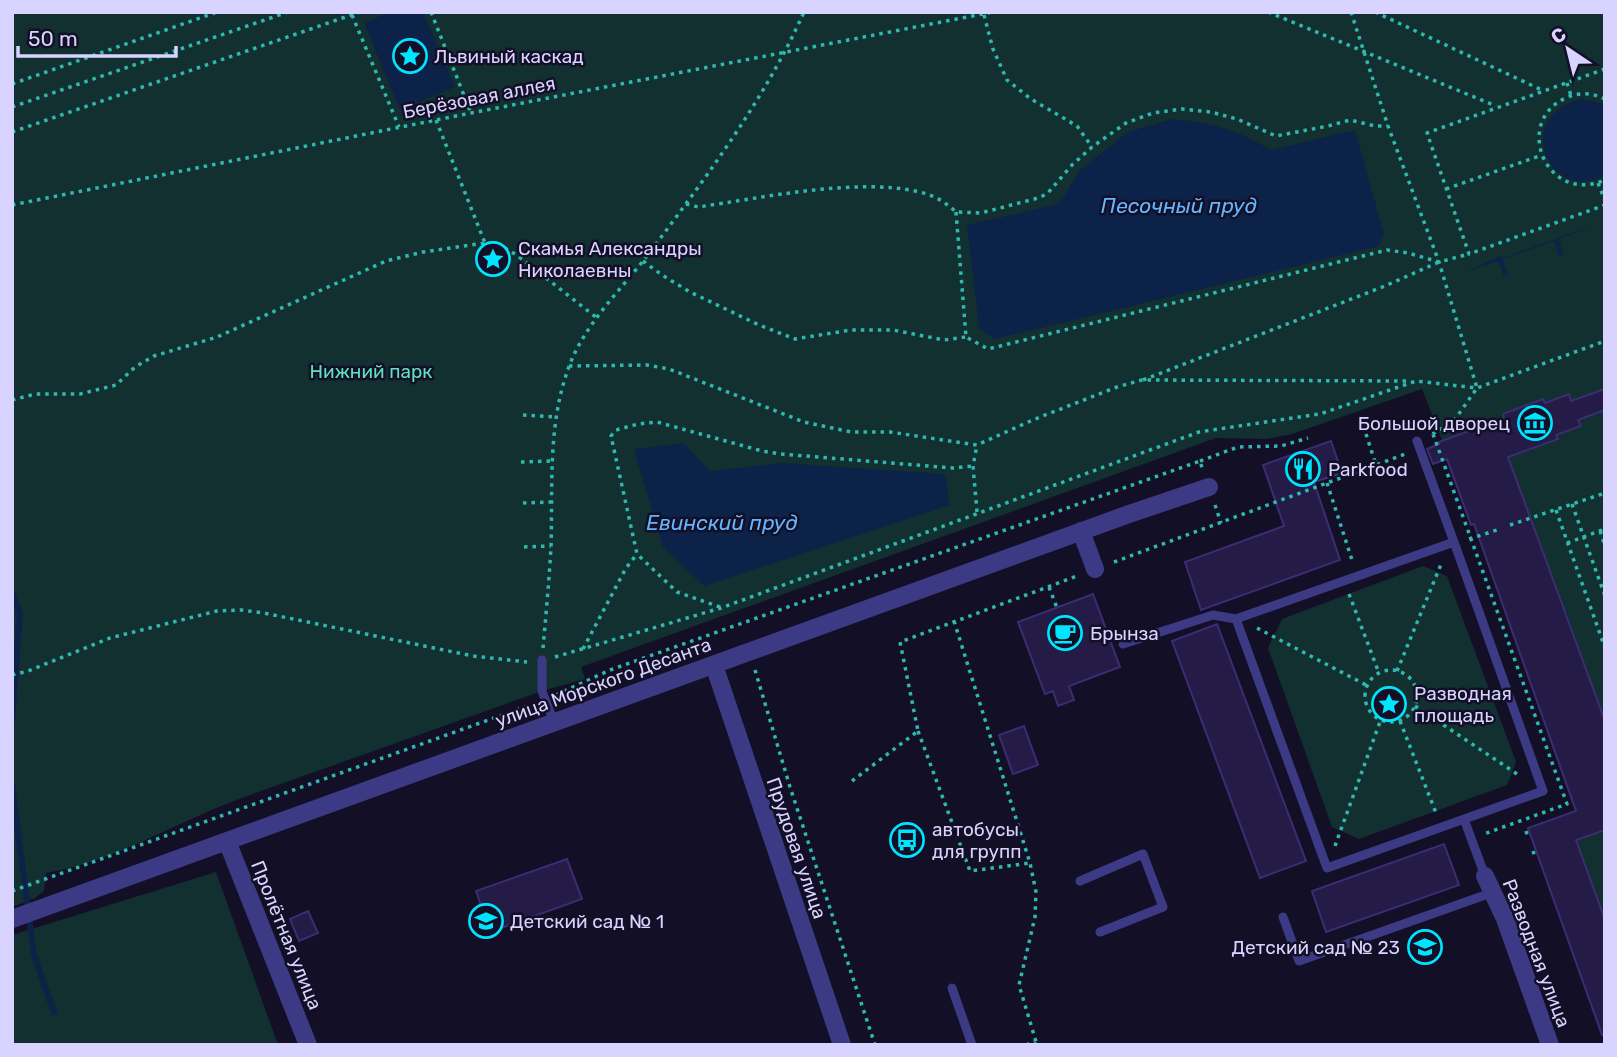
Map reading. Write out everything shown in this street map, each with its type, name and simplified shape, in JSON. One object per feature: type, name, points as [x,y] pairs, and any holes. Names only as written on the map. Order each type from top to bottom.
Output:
[{"type":"street","name":"улица Морского Десанта","points":[[13,919],[1081,531],[1209,487]]},
{"type":"street","points":[[1081,531],[1095,569]]},
{"type":"street","name":"Прудовая улица","points":[[714,665],[842,1045]]},
{"type":"street","name":"Пролётная улица","points":[[227,841],[308,1045]]},
{"type":"street","name":"Разводная улица","points":[[1488,884],[1505,919],[1550,1045]]},
{"type":"lane","points":[[1236,619],[1327,868],[1544,791],[1417,441]]},
{"type":"lane","points":[[1123,644],[1204,617],[1225,615],[1236,619],[1454,542]]},
{"type":"lane","points":[[542,660],[542,691],[554,722]]},
{"type":"lane","points":[[1283,917],[1299,961],[1488,884],[1464,819]]},
{"type":"lane","points":[[1080,881],[1143,854],[1163,907],[1100,932]]},
{"type":"lane","points":[[952,988],[972,1045]]},
{"type":"path","points":[[12,84],[217,12]]},
{"type":"path","points":[[12,107],[288,12]]},
{"type":"path","points":[[12,132],[360,12]]},
{"type":"path","points":[[431,12],[471,113]]},
{"type":"path","points":[[542,660],[551,546],[555,417],[569,366],[581,338],[686,204],[756,103],[787,52],[804,12]]},
{"type":"path","name":"Берёзовая аллея","points":[[12,205],[993,12]]},
{"type":"path","points":[[1268,12],[1498,107]]},
{"type":"path","points":[[1351,12],[1388,126],[1438,262],[1478,388]]},
{"type":"path","points":[[1375,12],[1544,91]]},
{"type":"path","points":[[352,15],[399,127]]},
{"type":"path","points":[[984,15],[993,49],[1007,80],[1031,99],[1077,126],[1092,148]]},
{"type":"path","points":[[1469,254],[1427,133],[1605,69]]},
{"type":"path","points":[[1567,83],[1571,96]]},
{"type":"path","points":[[1605,99],[1591,94],[1561,100],[1546,115],[1539,135],[1542,155],[1552,172],[1560,178],[1578,185],[1605,180]]},
{"type":"path","points":[[686,204],[698,207],[845,188],[893,188],[919,192],[943,200],[956,212],[981,213],[1047,194],[1072,165],[1126,122],[1153,113],[1182,109],[1211,112],[1237,119],[1276,136],[1350,120],[1388,126]]},
{"type":"path","points":[[436,120],[485,243]]},
{"type":"path","points":[[1446,189],[1542,155]]},
{"type":"path","points":[[569,366],[648,365],[670,369],[815,425],[851,432],[890,432],[977,444],[1035,418],[1142,380],[1385,286],[1438,262],[1469,254],[1605,203],[1598,183]]},
{"type":"path","points":[[956,212],[966,337]]},
{"type":"path","points":[[12,400],[35,394],[80,394],[116,385],[135,367],[154,356],[217,337],[386,261],[423,252],[485,243],[500,245],[518,256],[597,317]]},
{"type":"path","points":[[643,261],[690,292],[759,325],[796,338],[851,330],[892,330],[944,340],[966,337],[988,349],[1387,250],[1438,262]]},
{"type":"path","points":[[1142,380],[1416,381],[1478,388],[1605,341]]},
{"type":"path","points":[[12,675],[110,638],[229,610],[264,613],[473,656],[532,663],[721,608],[1199,432],[1320,414],[1416,381]]},
{"type":"path","points":[[1438,430],[1451,425],[1478,388]]},
{"type":"path","points":[[523,415],[555,417]]},
{"type":"path","points":[[721,608],[677,593],[637,554],[611,436],[616,430],[657,422],[781,454],[953,468],[973,466]]},
{"type":"path","points":[[1366,434],[1376,465]]},
{"type":"path","points":[[1200,461],[1238,447],[1281,446],[1308,438]]},
{"type":"path","points":[[977,444],[973,466],[977,513]]},
{"type":"path","points":[[521,462],[552,461]]},
{"type":"path","points":[[1327,483],[1354,562],[1339,568],[1380,673]]},
{"type":"path","points":[[12,891],[546,699],[610,670],[1120,489]]},
{"type":"path","points":[[1510,525],[1605,493]]},
{"type":"path","points":[[523,503],[551,502]]},
{"type":"path","points":[[1572,504],[1605,596]]},
{"type":"path","points":[[1556,510],[1605,648]]},
{"type":"path","points":[[1454,542],[1497,530]]},
{"type":"path","points":[[1567,543],[1602,530],[1605,545]]},
{"type":"path","points":[[524,547],[551,546]]},
{"type":"path","points":[[583,649],[626,569],[637,554]]},
{"type":"path","points":[[1397,671],[1436,572]]},
{"type":"path","points":[[1048,587],[1057,608]]},
{"type":"path","points":[[954,621],[1030,863],[1036,892],[1035,917],[1019,985],[1036,1043],[1026,1045]]},
{"type":"path","points":[[1275,635],[1368,686]]},
{"type":"path","points":[[749,652],[875,1045]]},
{"type":"path","points":[[1397,671],[1412,681],[1417,698],[1415,706],[1410,714],[1399,721],[1381,719],[1367,704],[1368,686],[1380,673],[1397,671]]},
{"type":"path","points":[[562,686],[564,692]]},
{"type":"path","points":[[1415,706],[1513,771]]},
{"type":"path","points":[[1340,833],[1381,719]]},
{"type":"path","points":[[1399,721],[1435,811]]},
{"type":"path","points":[[918,732],[970,871],[1030,863]]},
{"type":"path","points":[[1471,838],[1522,820]]},
{"type":"path","points":[[1525,831],[1528,838]]},
{"type":"path","points":[[1533,851],[1535,857]]},
{"type":"green space","name":"Нижний парк","points":[[12,12],[1605,12],[1605,389],[1571,401],[1568,394],[1545,403],[1543,399],[1503,414],[1504,418],[1452,466],[1422,389],[1292,434],[1267,439],[1216,438],[581,667],[585,679],[542,691],[236,800],[95,860],[46,873],[44,891],[35,898],[12,907]]},
{"type":"green space","points":[[1605,410],[1605,721],[1566,611],[1545,618],[1556,588],[1535,530],[1506,512],[1525,504],[1507,454],[1518,454],[1558,439],[1556,435],[1580,426],[1578,420]]},
{"type":"green space","name":"Разводная площадь","points":[[1423,566],[1447,576],[1516,762],[1507,785],[1359,839],[1332,827],[1268,648],[1282,619]]},
{"type":"green space","points":[[1605,830],[1605,920],[1576,840]]},
{"type":"green space","points":[[216,872],[278,1045],[12,1045],[12,935]]},
{"type":"water","name":"Львиный каскад","points":[[390,12],[423,12],[455,87],[400,110],[365,25],[366,22]]},
{"type":"water","points":[[1581,99],[1605,104],[1605,175],[1585,181],[1568,179],[1555,169],[1546,155],[1543,139],[1547,122],[1560,108]]},
{"type":"water","name":"Песочный пруд","points":[[1172,119],[1224,128],[1271,150],[1355,130],[1384,234],[1379,246],[995,339],[979,328],[967,225],[1055,205],[1065,195],[1079,171],[1128,132]]},
{"type":"water","points":[[1605,221],[1559,239],[1563,255],[1559,256],[1554,241],[1503,259],[1508,274],[1504,276],[1498,261],[1466,272],[1500,256],[1503,258]]},
{"type":"water","name":"Евинский пруд","points":[[683,443],[710,471],[781,463],[945,474],[950,505],[704,586],[663,547],[635,453],[636,449]]},
{"type":"building","points":[[1605,389],[1605,410],[1578,420],[1581,426],[1556,435],[1558,439],[1508,457],[1605,721],[1605,830],[1576,840],[1605,920],[1605,1035],[1602,1035],[1528,828],[1576,811],[1474,524],[1471,525],[1447,459],[1433,464],[1427,449],[1543,399],[1545,403],[1569,394],[1571,401]]},
{"type":"building","points":[[1331,441],[1342,473],[1314,482],[1340,560],[1201,610],[1185,562],[1284,526],[1263,465]]},
{"type":"building","name":"Брынза","points":[[1093,594],[1120,667],[1069,686],[1074,700],[1058,706],[1053,691],[1045,694],[1018,622]]},
{"type":"building","points":[[1217,624],[1306,861],[1260,878],[1172,641]]},
{"type":"building","points":[[1024,726],[1038,765],[1013,774],[999,735]]},
{"type":"building","points":[[1444,844],[1459,885],[1326,932],[1312,891]]},
{"type":"building","points":[[567,859],[582,899],[490,932],[476,891]]},
{"type":"building","points":[[308,911],[318,933],[299,941],[290,919]]},
{"type":"waterway","points":[[12,594],[20,613],[12,720]]},
{"type":"waterway","points":[[12,785],[34,955],[54,1012]]},
{"type":"place","name":"Львиный каскад","points":[[410,56]]},
{"type":"place","name":"Скамья Александры Николаевны","points":[[493,259]]},
{"type":"place","name":"Большой дворец","points":[[1535,423]]},
{"type":"place","name":"Parkfood","points":[[1303,469]]},
{"type":"place","name":"Брынза","points":[[1065,633]]},
{"type":"place","name":"Разводная площадь","points":[[1389,704]]},
{"type":"place","name":"автобусы для групп","points":[[907,840]]},
{"type":"place","name":"Детский сад № 1","points":[[486,921]]},
{"type":"place","name":"Детский сад № 23","points":[[1425,947]]}]
